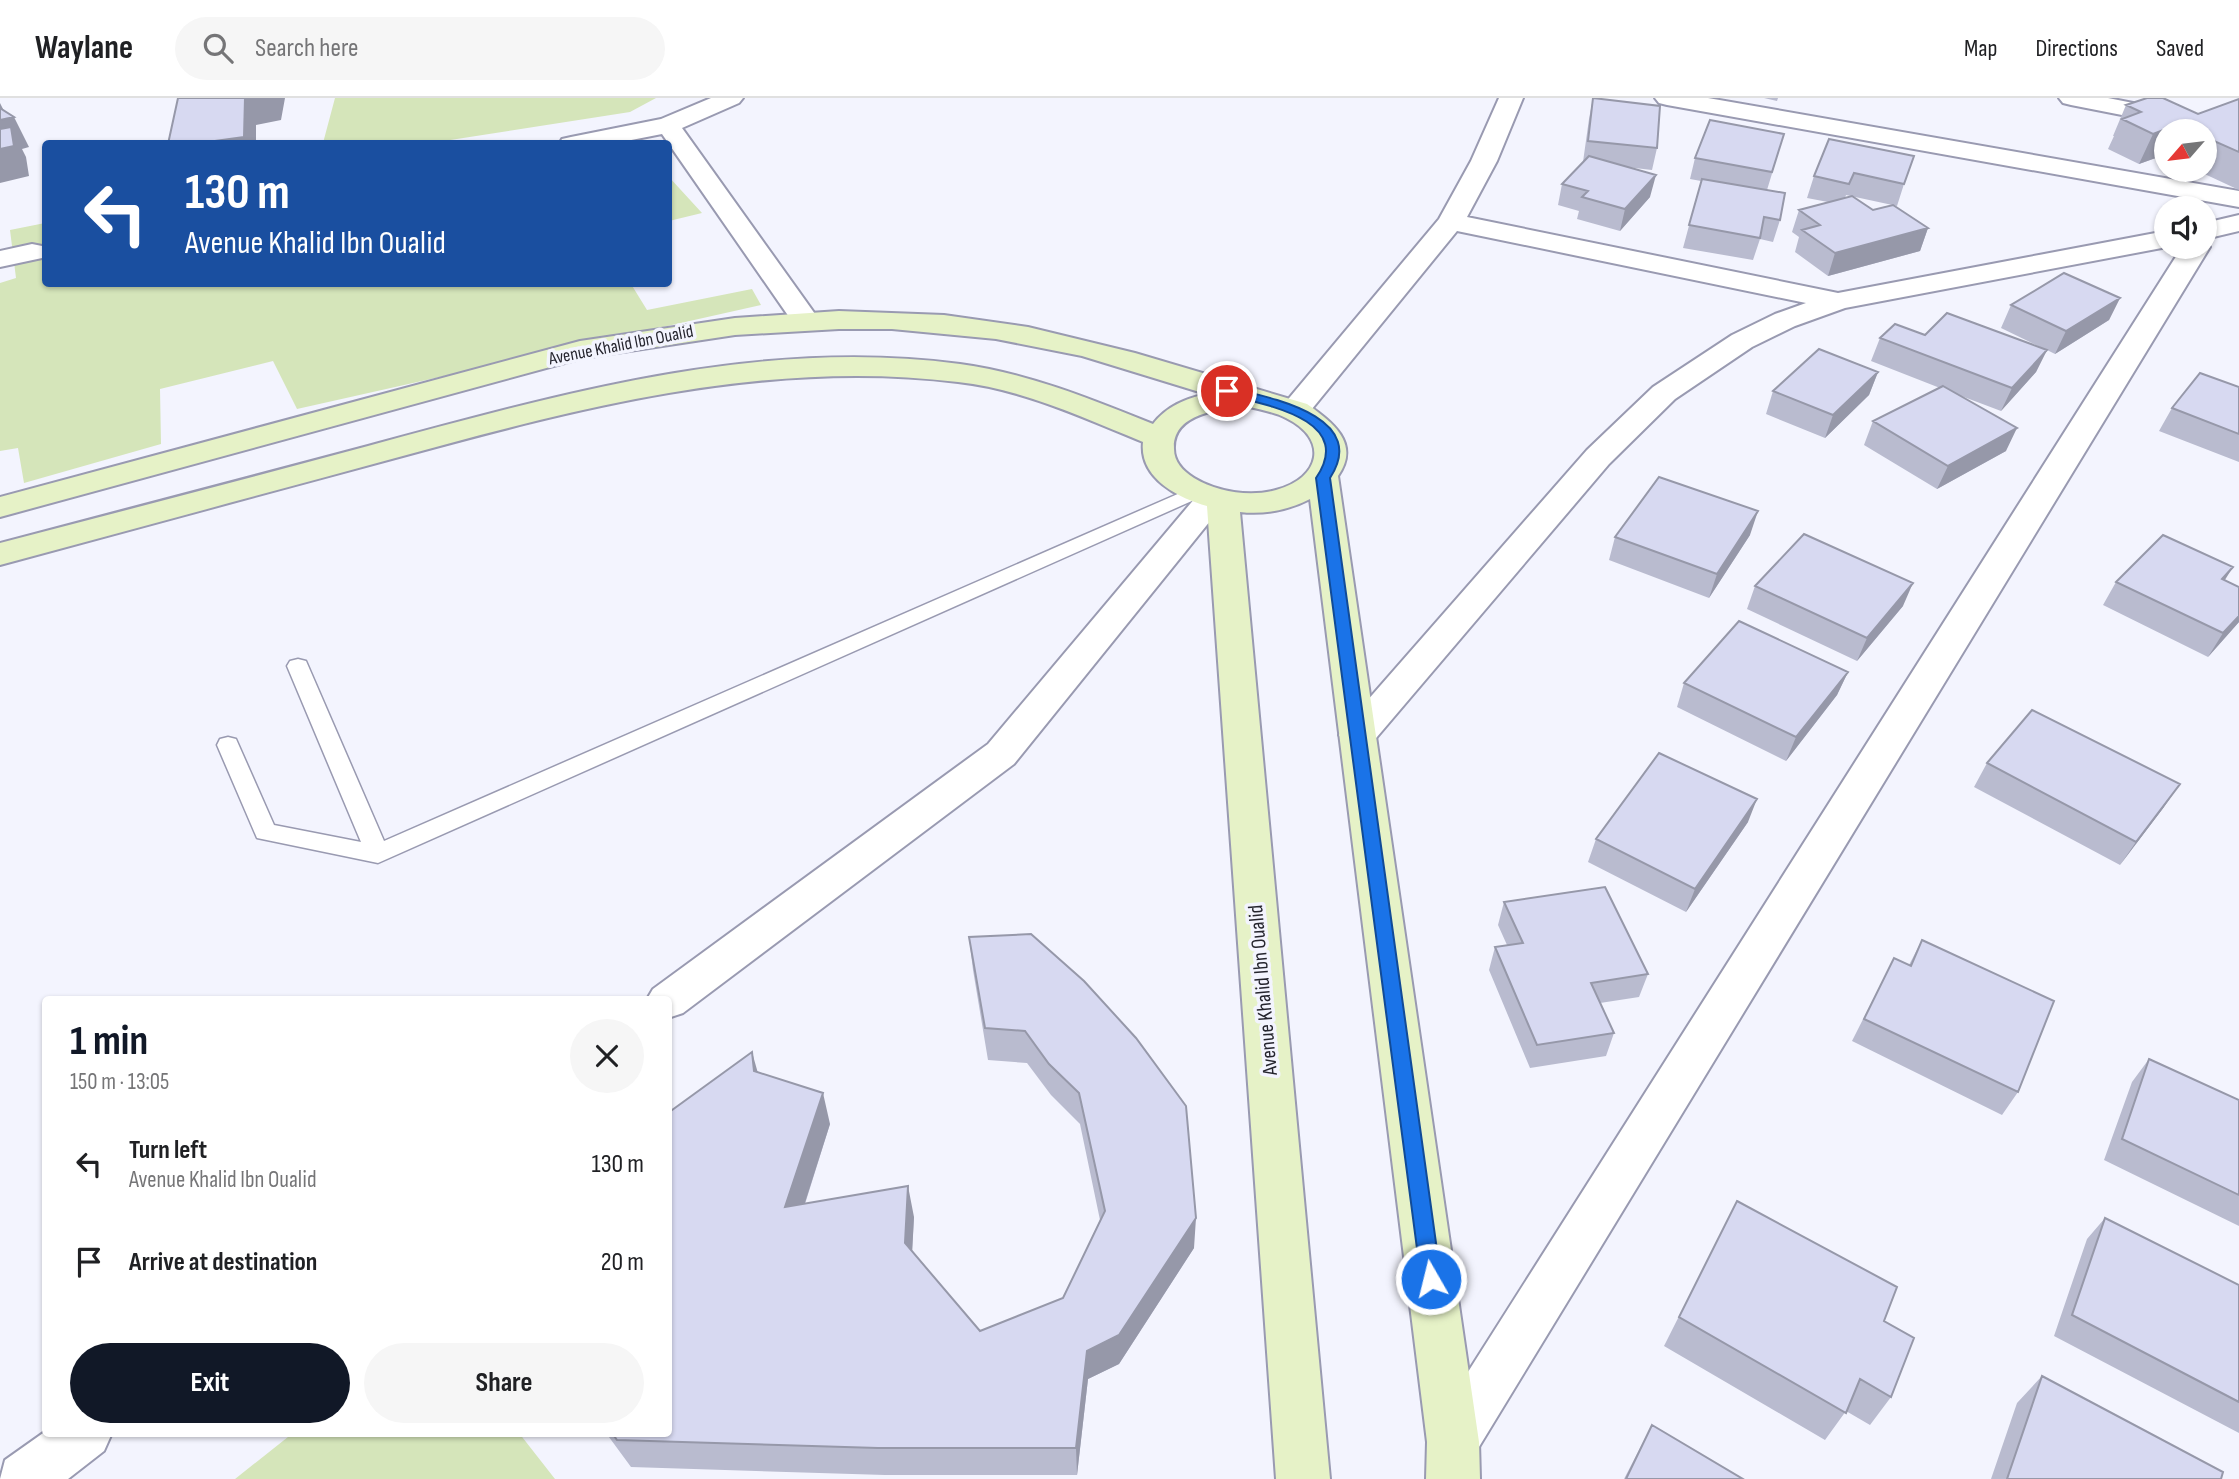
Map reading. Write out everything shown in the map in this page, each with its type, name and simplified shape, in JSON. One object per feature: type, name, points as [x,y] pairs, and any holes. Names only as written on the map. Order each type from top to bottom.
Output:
[{"type":"main road","name":"Avenue Khalid Ibn Oualid","points":[[0,506],[580,350],[661,335],[744,324],[916,321],[997,330],[1107,355],[1296,409],[1311,418],[1331,440],[1334,453],[1331,466],[1323,478],[1453,1461]]},
{"type":"main road","points":[[0,554],[640,386],[715,374],[790,367],[869,366],[961,373],[1034,390],[1159,437],[1157,450],[1161,463],[1170,475],[1210,497],[1246,503],[1292,497],[1310,489],[1323,478]]},
{"type":"main road","name":"Avenue Khalid Ibn Oualid","points":[[1159,437],[1168,423],[1183,411],[1203,403],[1251,398]]},
{"type":"main road","name":"Avenue Khalid Ibn Oualid","points":[[1210,497],[1303,1479]]},
{"type":"street","points":[[591,140],[668,125],[731,98]]},
{"type":"street","points":[[1296,409],[1451,222],[1485,161],[1511,98]]},
{"type":"street","points":[[1667,98],[2239,200]]},
{"type":"street","points":[[2071,98],[2239,131]]},
{"type":"street","points":[[668,125],[806,321]]},
{"type":"street","points":[[1451,222],[1838,302]]},
{"type":"street","points":[[2217,228],[2239,223]]},
{"type":"street","points":[[1358,735],[1598,457],[1664,393],[1742,341],[1785,320],[1838,302],[2154,241]]},
{"type":"street","points":[[0,259],[32,252]]},
{"type":"street","points":[[1453,1461],[2189,259]]},
{"type":"street","points":[[672,998],[1001,754],[1210,497]]},
{"type":"street","points":[[24,1479],[81,1437]]},
{"type":"lane","points":[[228,745],[265,832],[378,854],[1210,497]]},
{"type":"lane","points":[[298,666],[378,854]]},
{"type":"green space","points":[[335,98],[656,98],[630,112],[450,140],[324,140]]},
{"type":"green space","points":[[672,180],[702,213],[672,220]]},
{"type":"green space","points":[[42,224],[42,287],[633,287],[647,310],[752,289],[761,305],[297,409],[273,361],[160,389],[161,444],[24,483],[18,448],[0,451],[0,283],[16,278],[10,230]]},
{"type":"green space","points":[[288,1437],[522,1437],[555,1479],[235,1479]]},
{"type":"building","points":[[178,98],[245,98],[244,137],[222,140],[169,140]]},
{"type":"building","points":[[1593,98],[1660,106],[1657,148],[1588,141]]},
{"type":"building","points":[[2147,98],[2163,98],[2198,114],[2239,99],[2239,152],[2217,142],[2217,119],[2154,119],[2153,134],[2122,119],[2141,112],[2126,105]]},
{"type":"building","points":[[0,108],[14,117],[0,120]]},
{"type":"building","points":[[1710,120],[1784,134],[1772,172],[1695,158]]},
{"type":"building","points":[[11,127],[14,146],[0,149],[0,129]]},
{"type":"building","points":[[1829,139],[1914,156],[1904,184],[1854,173],[1849,184],[1814,176]]},
{"type":"building","points":[[1589,156],[1656,175],[1625,209],[1582,197],[1588,191],[1562,184]]},
{"type":"building","points":[[1702,179],[1785,193],[1780,220],[1764,217],[1760,238],[1689,225]]},
{"type":"building","points":[[1852,196],[1873,210],[1893,205],[1928,228],[1835,253],[1802,230],[1820,225],[1799,210]]},
{"type":"building","points":[[2064,273],[2120,298],[2066,331],[2011,305]]},
{"type":"building","points":[[1947,313],[2047,350],[2012,388],[1880,338],[1895,324],[1925,335]]},
{"type":"building","points":[[1819,349],[1878,372],[1833,415],[1773,391]]},
{"type":"building","points":[[2200,373],[2239,387],[2239,434],[2172,408]]},
{"type":"building","points":[[1943,386],[2017,428],[1948,466],[1873,421]]},
{"type":"building","points":[[1659,477],[1758,511],[1717,574],[1615,537]]},
{"type":"building","points":[[1804,534],[1913,583],[1867,638],[1755,586]]},
{"type":"building","points":[[2163,535],[2233,567],[2222,579],[2239,587],[2239,616],[2223,633],[2116,582]]},
{"type":"building","points":[[1739,621],[1848,672],[1796,737],[1684,683]]},
{"type":"building","points":[[2032,710],[2180,784],[2136,842],[1987,763]]},
{"type":"building","points":[[1659,753],[1757,799],[1695,889],[1596,839]]},
{"type":"building","points":[[1605,887],[1648,974],[1591,983],[1614,1033],[1537,1045],[1495,947],[1523,943],[1504,902]]},
{"type":"building","points":[[1031,934],[1084,981],[1136,1038],[1186,1106],[1196,1218],[1119,1335],[1087,1351],[1076,1448],[878,1448],[617,1440],[615,1437],[672,1437],[672,1110],[752,1052],[754,1071],[823,1093],[785,1207],[908,1186],[905,1243],[980,1331],[1063,1298],[1105,1211],[1079,1093],[1049,1064],[1025,1031],[985,1028],[969,937]]},
{"type":"building","points":[[1922,940],[2054,1001],[2018,1092],[1864,1019],[1894,958],[1911,966]]},
{"type":"building","points":[[2149,1059],[2239,1100],[2239,1195],[2122,1139]]},
{"type":"building","points":[[1737,1201],[1897,1287],[1884,1321],[1914,1338],[1891,1397],[1860,1379],[1846,1413],[1679,1317]]},
{"type":"building","points":[[2105,1218],[2239,1285],[2239,1402],[2072,1315]]},
{"type":"building","points":[[2042,1376],[2223,1472],[2221,1479],[2007,1479]]},
{"type":"building","points":[[1652,1425],[1743,1479],[1626,1479]]},
{"type":"route","points":[[1227,391],[1296,409],[1323,428],[1331,440],[1334,453],[1331,466],[1323,478],[1431,1279]]}]
